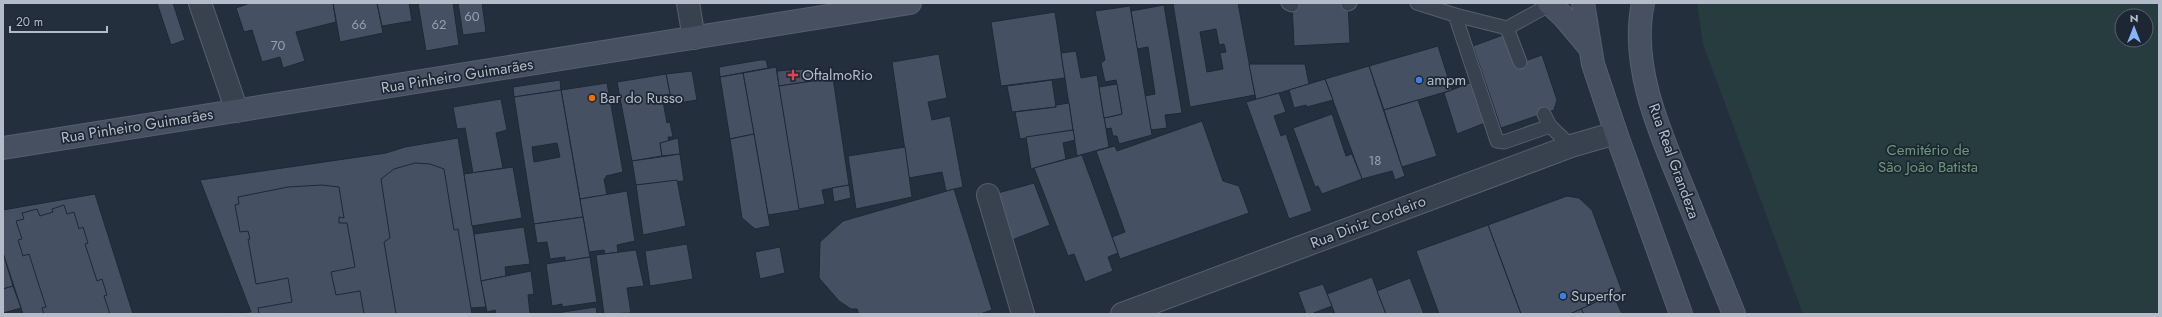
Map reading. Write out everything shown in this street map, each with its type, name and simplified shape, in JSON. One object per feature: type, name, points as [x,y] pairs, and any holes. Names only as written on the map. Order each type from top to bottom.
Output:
[{"type":"main road","name":"Rua Pinheiro Guimarães","points":[[3,148],[910,3]]},
{"type":"main road","points":[[1583,3],[1590,48],[1616,133],[1681,314]]},
{"type":"main road","name":"Rua Real Grandeza","points":[[1643,3],[1639,22],[1640,46],[1652,102],[1672,159],[1734,314]]},
{"type":"main road","points":[[1550,4],[1590,48]]},
{"type":"street","points":[[200,3],[237,110]]},
{"type":"street","points":[[688,3],[694,38]]},
{"type":"street","name":"Rua Diniz Cordeiro","points":[[1122,314],[1571,146],[1616,133]]},
{"type":"street","points":[[988,195],[1022,314]]},
{"type":"lane","points":[[1418,3],[1454,15],[1507,28],[1550,4]]},
{"type":"lane","points":[[1454,15],[1497,141],[1504,142],[1547,120],[1571,146]]},
{"type":"lane","points":[[1507,28],[1520,62]]},
{"type":"green space","name":"Cemitério de São João Batista","points":[[1697,3],[2159,3],[2159,314],[1803,314],[1703,44]]},
{"type":"building","points":[[157,3],[173,3],[185,40],[171,45]]},
{"type":"building","points":[[250,3],[333,3],[336,22],[296,32],[305,61],[283,68],[280,57],[262,62],[252,30],[244,32],[236,8]]},
{"type":"building","points":[[333,3],[377,3],[383,33],[340,42]]},
{"type":"building","points":[[377,3],[409,3],[412,21],[382,26]]},
{"type":"building","points":[[418,3],[453,3],[459,45],[426,51]]},
{"type":"building","points":[[458,3],[482,3],[486,32],[463,35]]},
{"type":"building","points":[[1238,3],[1255,95],[1190,107],[1173,4]],"holes":[[[1216,29],[1219,45],[1224,44],[1226,52],[1220,53],[1223,69],[1207,72],[1200,32]]]},
{"type":"building","points":[[1292,3],[1348,3],[1350,43],[1294,46]]},
{"type":"building","points":[[1164,5],[1182,113],[1165,115],[1167,128],[1151,130],[1145,96],[1155,94],[1148,47],[1137,49],[1131,11]]},
{"type":"building","points":[[1130,6],[1152,135],[1119,144],[1117,136],[1113,136],[1111,128],[1106,129],[1104,118],[1122,114],[1116,80],[1105,82],[1101,63],[1105,60],[1095,11]]},
{"type":"building","points":[[1055,12],[1065,78],[1001,86],[991,22]]},
{"type":"building","points":[[1503,35],[1514,65],[1542,55],[1557,100],[1554,110],[1501,128],[1473,46]]},
{"type":"building","points":[[1438,46],[1452,90],[1384,110],[1369,66]]},
{"type":"building","points":[[1076,51],[1081,78],[1097,75],[1109,147],[1077,156],[1061,53]]},
{"type":"building","points":[[939,54],[947,98],[928,102],[932,120],[950,116],[963,187],[946,191],[942,172],[909,178],[892,62]]},
{"type":"building","points":[[766,60],[768,68],[720,77],[719,67]]},
{"type":"building","points":[[1249,64],[1305,64],[1309,84],[1256,100]]},
{"type":"building","points":[[1369,66],[1405,176],[1395,180],[1392,171],[1362,179],[1325,79]]},
{"type":"building","points":[[776,67],[800,210],[768,215],[743,73]]},
{"type":"building","points":[[804,69],[821,72],[833,78],[779,86],[777,71]]},
{"type":"building","points":[[692,71],[697,100],[672,104],[666,74]]},
{"type":"building","points":[[743,73],[754,134],[730,139],[720,77]]},
{"type":"building","points":[[666,74],[670,94],[662,96],[667,123],[670,122],[673,137],[668,137],[669,142],[660,143],[662,156],[632,161],[617,82]]},
{"type":"building","points":[[833,78],[849,185],[822,190],[825,204],[799,209],[779,86]]},
{"type":"building","points":[[1325,79],[1333,100],[1307,107],[1306,105],[1294,108],[1289,90]]},
{"type":"building","points":[[560,80],[561,90],[514,97],[513,87]]},
{"type":"building","points":[[1052,80],[1056,107],[1012,112],[1007,86]]},
{"type":"building","points":[[1472,82],[1485,123],[1457,134],[1444,93]]},
{"type":"building","points":[[607,83],[623,172],[606,176],[604,179],[607,195],[580,199],[561,90]]},
{"type":"building","points":[[1117,84],[1122,114],[1104,118],[1099,87]]},
{"type":"building","points":[[561,90],[583,217],[534,224],[514,97]],"holes":[[[557,143],[560,157],[534,162],[532,147]]]},
{"type":"building","points":[[1279,93],[1286,112],[1274,116],[1281,136],[1286,134],[1312,211],[1289,219],[1246,102]]},
{"type":"building","points":[[501,99],[507,130],[496,133],[503,168],[473,173],[465,128],[457,129],[453,107]]},
{"type":"building","points":[[1418,100],[1437,156],[1402,167],[1384,110]]},
{"type":"building","points":[[1069,103],[1073,130],[1020,139],[1015,112],[1056,107],[1056,105]]},
{"type":"building","points":[[1332,114],[1346,156],[1352,154],[1362,179],[1322,194],[1318,186],[1315,187],[1293,128]]},
{"type":"building","points":[[1202,121],[1223,181],[1239,186],[1249,213],[1120,259],[1112,237],[1125,232],[1096,151],[1115,146],[1117,151]]},
{"type":"building","points":[[1073,130],[1075,140],[1063,143],[1066,159],[1031,169],[1026,137]]},
{"type":"building","points":[[754,134],[770,226],[755,229],[742,218],[730,139]]},
{"type":"building","points":[[458,138],[486,307],[471,308],[472,314],[218,314],[251,312],[200,180],[386,153],[405,147]]},
{"type":"building","points":[[678,138],[680,154],[662,156],[660,143]]},
{"type":"building","points":[[905,147],[912,197],[856,209],[848,156]]},
{"type":"building","points":[[680,154],[684,181],[636,185],[632,161]]},
{"type":"building","points":[[1082,155],[1118,253],[1108,257],[1113,271],[1085,282],[1074,254],[1068,256],[1034,168]]},
{"type":"building","points":[[415,163],[430,164],[444,169],[454,230],[458,229],[472,314],[396,314],[384,242],[390,238],[381,179],[394,169]]},
{"type":"building","points":[[513,167],[522,218],[472,226],[464,174]]},
{"type":"building","points":[[677,180],[686,226],[643,235],[636,185]]},
{"type":"building","points":[[1034,183],[1050,225],[1012,240],[998,193]]},
{"type":"building","points":[[322,185],[339,187],[344,218],[339,217],[339,223],[347,223],[355,267],[331,272],[336,295],[360,291],[364,314],[259,314],[258,308],[292,302],[288,278],[256,284],[248,231],[240,232],[235,205],[239,204],[238,197],[288,187]]},
{"type":"building","points":[[849,185],[851,198],[834,202],[832,188]]},
{"type":"building","points":[[954,189],[992,310],[980,314],[859,314],[857,309],[851,309],[839,301],[819,278],[820,242],[843,221]]},
{"type":"building","points":[[627,191],[635,241],[617,245],[618,252],[605,254],[604,250],[589,252],[580,199]]},
{"type":"building","points":[[95,194],[133,314],[23,314],[3,253],[3,210]]},
{"type":"building","points":[[1567,196],[1579,198],[1592,210],[1622,291],[1570,314],[1521,314],[1488,225]]},
{"type":"building","points":[[64,205],[67,214],[74,212],[79,229],[83,227],[88,243],[85,244],[97,281],[102,279],[107,295],[104,296],[110,314],[44,314],[42,308],[46,307],[29,254],[23,256],[18,240],[22,239],[16,221],[24,219],[22,213],[37,209],[40,216],[53,212],[52,209]]},
{"type":"building","points":[[583,217],[590,257],[565,261],[565,257],[550,259],[547,242],[537,243],[534,224]]},
{"type":"building","points":[[1488,225],[1521,314],[1439,314],[1416,251]]},
{"type":"building","points":[[524,227],[530,264],[505,267],[506,276],[481,281],[474,234]]},
{"type":"building","points":[[687,244],[693,279],[650,286],[645,251]]},
{"type":"building","points":[[780,247],[785,273],[760,279],[755,252]]},
{"type":"building","points":[[636,250],[644,286],[627,288],[631,313],[604,314],[596,255]]},
{"type":"building","points":[[3,253],[13,286],[3,289]]},
{"type":"building","points":[[590,257],[597,302],[562,307],[562,304],[552,306],[546,264]]},
{"type":"building","points":[[531,271],[534,294],[528,295],[530,314],[496,314],[495,310],[487,312],[481,281]]},
{"type":"building","points":[[1372,277],[1386,314],[1335,314],[1327,294]]},
{"type":"building","points":[[1410,278],[1424,314],[1386,314],[1377,291]]},
{"type":"building","points":[[1323,284],[1332,306],[1311,314],[1306,314],[1298,292]]},
{"type":"building","points":[[13,286],[21,308],[3,313],[3,289]]},
{"type":"building","points":[[1613,294],[1622,314],[1584,314],[1581,309]]},
{"type":"building","points":[[596,307],[597,314],[550,314]]},
{"type":"building","points":[[1581,309],[1584,314],[1570,314]]},
{"type":"place","name":"OftalmoRio","points":[[793,75]]},
{"type":"place","name":"ampm","points":[[1419,80]]},
{"type":"place","name":"Bar do Russo","points":[[592,98]]},
{"type":"place","name":"Superfor","points":[[1563,296]]}]
